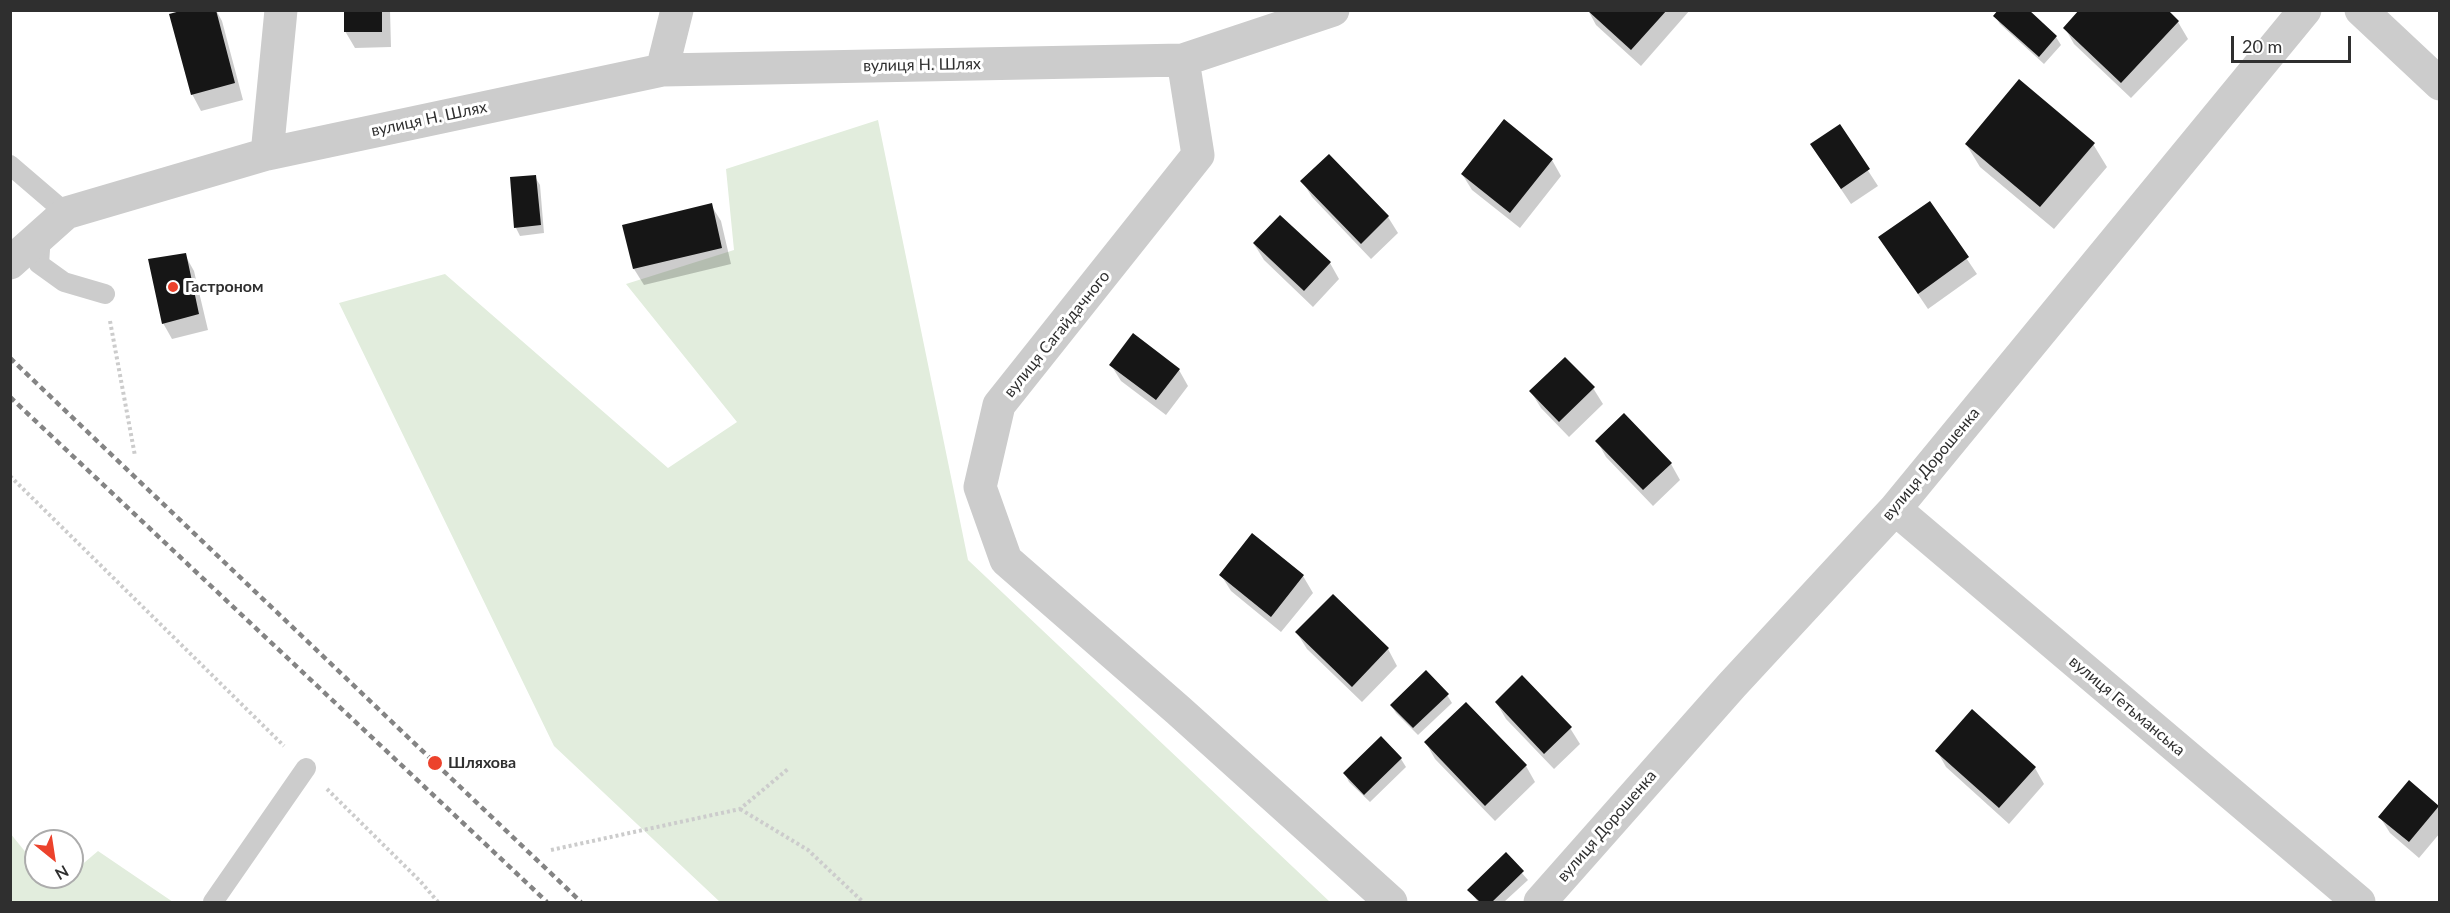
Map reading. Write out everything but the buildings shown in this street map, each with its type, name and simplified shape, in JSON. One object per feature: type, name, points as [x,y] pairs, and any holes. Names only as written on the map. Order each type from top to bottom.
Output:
[{"type":"street","points":[[267,154],[281,10]]},
{"type":"street","points":[[662,70],[677,10]]},
{"type":"street","points":[[1183,60],[1333,10]]},
{"type":"street","name":"вулиця Дорошенка","points":[[1540,903],[1732,685],[1894,509],[2305,10]]},
{"type":"street","points":[[2361,10],[2439,84]]},
{"type":"street","name":"вулиця Н. Шлях","points":[[10,263],[66,213],[267,154],[662,70],[1183,60]]},
{"type":"street","name":"вулиця Сагайдачного","points":[[1183,60],[1198,155],[999,405],[980,487],[1006,560],[1178,710],[1391,903]]},
{"type":"street","name":"вулиця Гетьманська","points":[[1894,509],[2359,903]]},
{"type":"lane","points":[[10,165],[66,213]]},
{"type":"lane","points":[[41,236],[39,264],[64,282],[105,294]]},
{"type":"lane","points":[[213,903],[306,768]]},
{"type":"path","points":[[105,294],[135,456]]},
{"type":"path","points":[[10,476],[420,881],[438,903]]},
{"type":"path","points":[[550,850],[740,809],[788,769]]},
{"type":"path","points":[[740,809],[808,850],[863,903]]},
{"type":"green space","points":[[878,120],[968,560],[1330,902],[720,902],[554,746],[339,303],[445,274],[668,468],[737,422],[626,284],[734,250],[726,169]]},
{"type":"green space","points":[[10,833],[24,850],[24,889],[84,889],[84,863],[98,851],[173,902],[11,902]]},
{"type":"railway","points":[[10,358],[581,902]]},
{"type":"railway","points":[[10,397],[547,902]]},
{"type":"place","name":"Гастроном","points":[[173,287]]},
{"type":"place","name":"Шляхова","points":[[435,763]]}]
